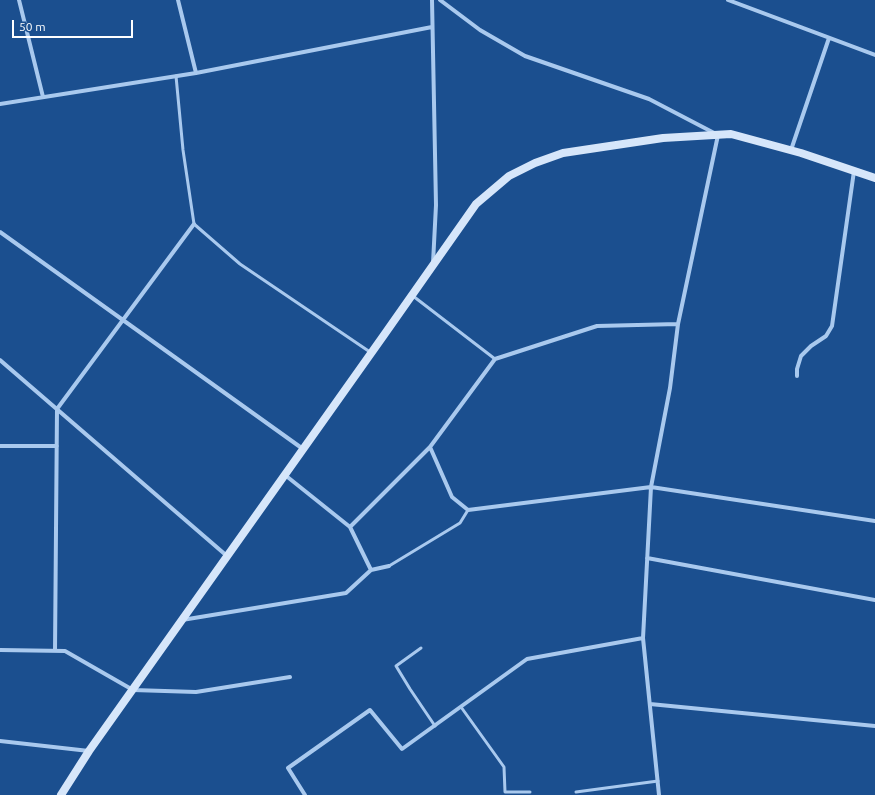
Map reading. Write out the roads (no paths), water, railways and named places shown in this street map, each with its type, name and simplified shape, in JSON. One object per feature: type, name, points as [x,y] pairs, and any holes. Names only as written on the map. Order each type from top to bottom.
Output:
[{"type":"street","points":[[19,0],[43,97]]},
{"type":"street","points":[[178,0],[196,73]]},
{"type":"street","points":[[432,0],[436,205],[433,265]]},
{"type":"street","points":[[440,0],[480,30],[525,56],[649,99],[718,135]]},
{"type":"street","points":[[728,0],[875,55]]},
{"type":"street","points":[[0,104],[196,73],[432,27]]},
{"type":"street","points":[[790,150],[829,38]]},
{"type":"street","points":[[61,795],[89,751],[476,204],[509,176],[535,163],[562,153],[663,138],[731,134],[790,150],[875,178]]},
{"type":"street","points":[[659,795],[643,638],[651,487],[670,388],[678,324],[718,135]]},
{"type":"street","points":[[797,376],[797,369],[801,356],[811,346],[826,336],[832,326],[854,171]]},
{"type":"street","points":[[55,651],[57,408],[194,224]]},
{"type":"street","points":[[0,232],[303,449]]},
{"type":"street","points":[[350,527],[430,447],[495,359],[597,326],[678,324]]},
{"type":"street","points":[[0,360],[227,556]]},
{"type":"street","points":[[0,446],[57,446]]},
{"type":"street","points":[[430,447],[452,497],[468,510],[651,487],[875,521]]},
{"type":"street","points":[[285,474],[350,527],[371,570]]},
{"type":"street","points":[[647,558],[875,600]]},
{"type":"street","points":[[182,620],[346,593],[371,570],[389,566]]},
{"type":"street","points":[[305,795],[288,768],[370,710],[402,749],[527,658],[643,638]]},
{"type":"street","points":[[0,650],[66,651],[133,690],[196,692],[290,677]]},
{"type":"street","points":[[650,704],[875,726]]},
{"type":"street","points":[[0,741],[89,751]]},
{"type":"lane","points":[[176,76],[183,150],[194,224],[240,264],[372,353]]},
{"type":"lane","points":[[412,295],[495,359]]},
{"type":"lane","points":[[389,566],[460,523],[468,510]]},
{"type":"lane","points":[[420,648],[396,666],[435,726]]},
{"type":"lane","points":[[461,707],[504,767],[505,792],[530,792]]},
{"type":"lane","points":[[576,792],[658,782]]}]
